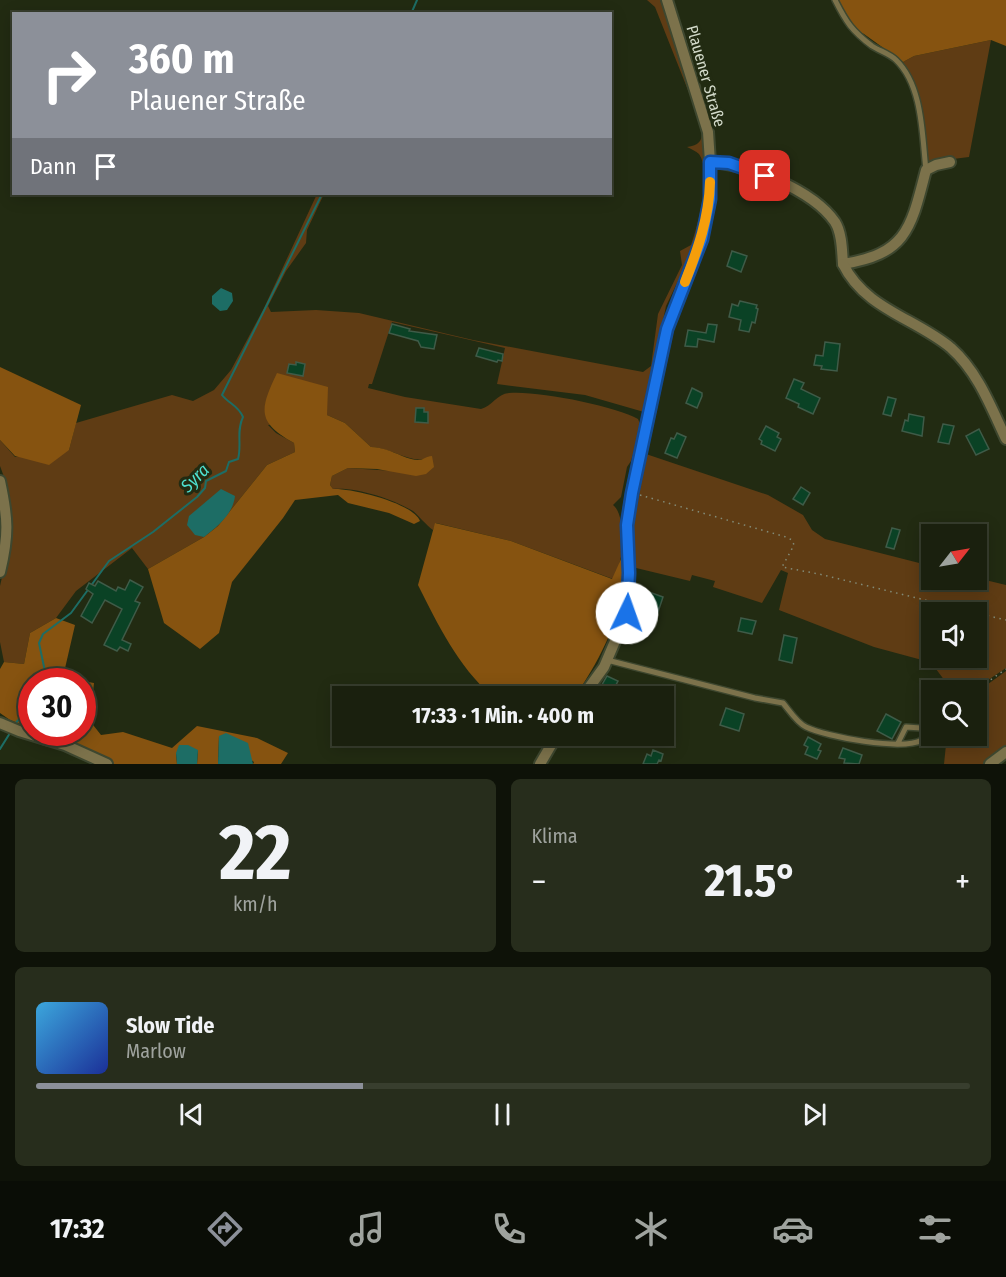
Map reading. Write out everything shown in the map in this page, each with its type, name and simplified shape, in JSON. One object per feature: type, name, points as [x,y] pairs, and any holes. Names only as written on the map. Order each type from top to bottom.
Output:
[{"type":"street","name":"Plauener Straße","points":[[590,686],[607,660],[627,613],[629,573],[627,525],[632,493],[667,329],[702,239],[710,199],[708,132],[667,0]]},
{"type":"street","points":[[710,162],[729,163],[786,184],[822,209],[836,224],[843,264],[848,275],[873,302],[940,340],[965,363],[978,380],[1006,439]]},
{"type":"street","points":[[843,264],[878,256],[895,244],[908,228],[917,206],[926,170],[950,162]]},
{"type":"street","points":[[0,481],[8,515],[7,542],[0,572]]},
{"type":"street","points":[[2,724],[65,745],[107,764]]},
{"type":"street","points":[[540,764],[551,746]]},
{"type":"street","points":[[990,764],[1006,752]]},
{"type":"lane","points":[[836,0],[848,26],[873,46],[896,59],[906,73],[914,92],[920,119],[926,170]]},
{"type":"lane","points":[[607,660],[754,698],[783,703],[804,726],[846,740],[915,744],[922,740],[924,733],[921,728],[906,727],[898,743]]},
{"type":"path","points":[[632,493],[786,537],[794,544],[782,567],[934,602]]},
{"type":"path","points":[[987,615],[1006,620]]},
{"type":"path","points":[[987,682],[1006,669]]},
{"type":"shaded area","points":[[647,0],[660,0],[703,124],[706,175],[700,222],[689,258],[666,306],[644,412],[585,395],[497,384],[505,348],[392,322],[372,384],[369,384],[368,388],[405,397],[481,409],[509,393],[555,396],[594,404],[638,419],[641,426],[631,461],[627,467],[621,497],[613,505],[619,515],[622,540],[621,555],[613,579],[511,541],[436,523],[433,530],[413,511],[395,502],[363,492],[333,489],[330,485],[332,476],[348,468],[394,471],[424,459],[412,459],[371,447],[345,423],[327,415],[268,425],[276,433],[294,443],[295,452],[267,465],[218,526],[204,537],[148,569],[132,548],[76,591],[56,618],[30,633],[24,664],[4,662],[0,642],[0,586],[12,533],[7,485],[0,466],[0,440],[15,457],[69,450],[76,423],[172,395],[193,401],[214,390],[231,370],[264,308],[317,195],[324,195],[307,230],[306,243],[286,271],[268,306],[271,312],[316,310],[359,313],[473,340],[643,372],[651,366],[658,314],[682,265],[680,251],[691,245],[700,213],[704,186],[703,162],[699,154],[687,147],[701,140],[701,123],[655,7]]},
{"type":"shaded area","points":[[835,0],[1006,0],[1006,46],[991,40],[914,56],[903,62],[864,34],[848,26]]},
{"type":"shaded area","points":[[991,40],[969,157],[928,166],[919,97],[903,62],[914,56]]},
{"type":"shaded area","points":[[0,367],[81,405],[69,450],[49,465],[15,456],[0,440]]},
{"type":"shaded area","points":[[277,373],[328,387],[327,415],[345,423],[371,447],[385,449],[412,459],[420,460],[432,456],[434,467],[426,474],[416,476],[377,469],[348,468],[332,476],[330,485],[333,489],[354,491],[394,503],[415,514],[420,521],[414,524],[389,513],[348,503],[338,495],[295,500],[232,582],[219,633],[200,649],[164,623],[148,569],[204,537],[218,526],[267,465],[295,452],[294,443],[273,428],[265,414],[267,396]]},
{"type":"shaded area","points":[[643,453],[768,495],[803,515],[812,530],[825,539],[921,563],[921,590],[987,590],[987,580],[1006,585],[1006,668],[987,681],[944,680],[936,669],[987,668],[987,602],[921,602],[921,660],[874,647],[779,610],[788,573],[781,570],[762,603],[713,587],[715,581],[692,575],[690,581],[632,567],[630,526]]},
{"type":"shaded area","points":[[435,523],[511,541],[612,579],[621,559],[624,574],[623,592],[612,630],[582,686],[482,686],[469,672],[441,630],[418,585]]},
{"type":"shaded area","points":[[56,618],[75,625],[65,668],[18,668],[18,723],[0,713],[0,669],[4,662],[24,664],[30,633]]},
{"type":"shaded area","points":[[1006,671],[1006,749],[986,764],[944,764],[946,746],[987,746],[987,685]]},
{"type":"shaded area","points":[[197,726],[257,738],[288,753],[281,764],[253,764],[254,762],[219,736],[218,764],[197,764],[198,750],[176,753],[177,764],[112,764],[72,746],[96,746],[96,729],[101,735],[123,732],[172,748]]},
{"type":"water","points":[[221,288],[232,293],[233,301],[227,310],[220,311],[212,304],[212,296]]},
{"type":"water","points":[[221,489],[235,496],[228,514],[204,537],[195,535],[187,525],[189,516]]},
{"type":"water","points":[[226,733],[248,743],[253,764],[218,764],[219,736]]},
{"type":"water","points":[[179,745],[188,745],[198,750],[197,764],[177,764],[176,753]]},
{"type":"building","points":[[732,251],[747,256],[741,272],[727,266]]},
{"type":"building","points":[[740,301],[757,305],[755,323],[752,322],[749,332],[739,330],[741,320],[729,317],[732,304],[738,306]]},
{"type":"building","points":[[392,324],[410,329],[409,331],[437,335],[434,349],[421,347],[418,341],[389,333]]},
{"type":"building","points":[[708,324],[717,325],[714,342],[698,339],[697,347],[685,346],[688,330],[706,333]]},
{"type":"building","points":[[825,342],[840,344],[837,371],[821,369],[822,366],[814,365],[816,355],[823,356]]},
{"type":"building","points":[[479,348],[503,354],[502,361],[497,362],[476,356]]},
{"type":"building","points":[[296,362],[305,364],[303,376],[287,373],[289,364],[296,365]]},
{"type":"building","points":[[794,379],[804,383],[801,389],[820,398],[813,414],[786,398]]},
{"type":"building","points":[[692,388],[702,393],[697,408],[686,403]]},
{"type":"building","points":[[888,397],[896,399],[891,416],[883,414]]},
{"type":"building","points":[[416,408],[424,408],[424,412],[428,412],[428,423],[415,422]]},
{"type":"building","points":[[909,414],[924,417],[922,436],[902,431]]},
{"type":"building","points":[[943,424],[954,426],[949,444],[938,442]]},
{"type":"building","points":[[766,426],[779,433],[777,437],[781,439],[775,451],[761,444],[762,441],[759,439]]},
{"type":"building","points":[[979,429],[989,449],[976,455],[966,436]]},
{"type":"building","points":[[677,433],[686,437],[677,458],[665,453],[671,438],[674,439]]},
{"type":"building","points":[[801,487],[810,493],[803,505],[793,499]]},
{"type":"building","points":[[892,528],[900,530],[894,549],[886,547]]},
{"type":"building","points":[[130,580],[143,587],[135,601],[140,603],[122,640],[131,644],[128,651],[120,647],[117,651],[104,645],[122,609],[105,600],[92,623],[81,616],[93,594],[86,589],[89,583],[95,586],[98,581],[116,591],[118,587],[125,590]]},
{"type":"building","points":[[649,592],[663,597],[654,624],[642,620]]},
{"type":"building","points":[[741,618],[756,621],[752,634],[738,631]]},
{"type":"building","points":[[784,635],[797,638],[792,663],[779,660]]},
{"type":"building","points":[[607,676],[618,681],[615,686],[601,686]]},
{"type":"building","points":[[726,708],[744,714],[739,731],[720,725]]},
{"type":"building","points":[[886,714],[901,722],[892,739],[877,731]]},
{"type":"building","points":[[808,737],[821,744],[818,750],[821,751],[817,759],[805,754],[808,747],[804,745]]},
{"type":"building","points":[[843,748],[862,755],[859,764],[844,763],[845,759],[839,758]]},
{"type":"building","points":[[653,750],[663,754],[661,761],[659,760],[657,764],[643,764],[647,754],[651,756]]},
{"type":"waterway","name":"Syra","points":[[412,12],[417,0]]},
{"type":"waterway","name":"Syra","points":[[44,668],[39,643],[43,634],[71,613],[109,561],[153,532],[197,497],[205,488],[206,481],[226,471],[229,462],[238,459],[243,417],[239,410],[222,395],[322,195]]},
{"type":"waterway","name":"Syra","points":[[14,725],[18,720]]},
{"type":"waterway","name":"Syra","points":[[0,749],[10,733]]},
{"type":"slow traffic","points":[[685,282],[702,239],[710,199],[710,182]]},
{"type":"route","points":[[627,613],[629,573],[627,525],[632,493],[667,329],[702,239],[710,199],[710,162],[729,163],[765,176]]}]
